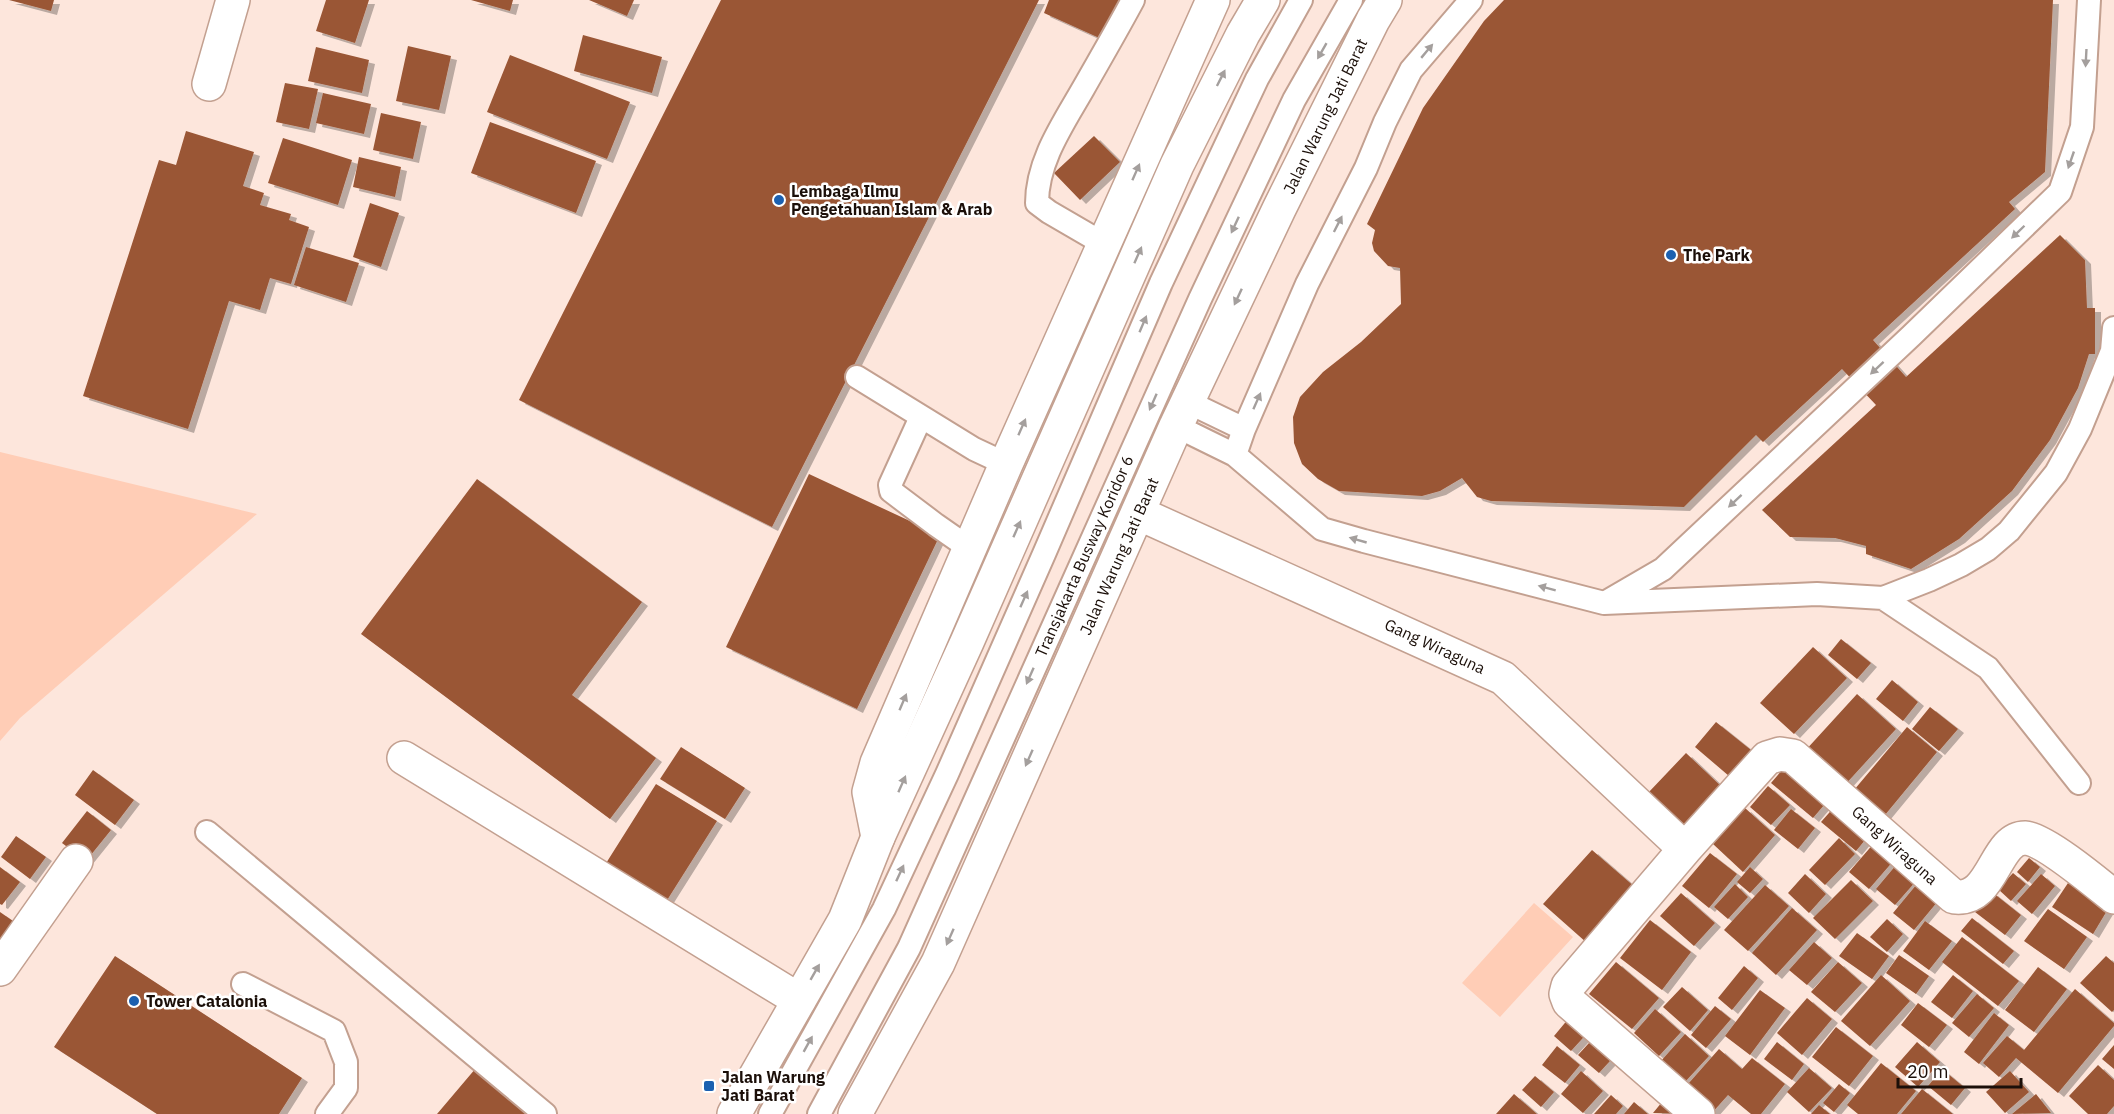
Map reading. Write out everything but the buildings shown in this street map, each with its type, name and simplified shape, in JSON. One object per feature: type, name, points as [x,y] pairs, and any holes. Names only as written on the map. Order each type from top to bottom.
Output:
[{"type":"street","points":[[209,84],[233,0]]},
{"type":"street","points":[[878,837],[869,792],[878,763],[969,548],[1214,0]]},
{"type":"street","points":[[734,1114],[845,920],[878,837],[967,642],[1177,165],[1243,34],[1263,0]]},
{"type":"street","name":"Jalan Warung Jati Barat","points":[[855,1114],[938,963],[1182,414],[1279,209],[1385,0]]},
{"type":"street","name":"Gang Wiraguna","points":[[1138,513],[1503,678],[1685,849]]},
{"type":"street","name":"Gang Wiraguna","points":[[1698,1114],[1569,1002],[1566,993],[1568,986],[1685,849],[1767,758],[1780,754],[1793,756],[1954,897],[1971,895],[1984,884],[2010,844],[2021,838],[2033,840],[2082,870],[2114,897]]},
{"type":"street","points":[[404,758],[799,1000]]},
{"type":"street","points":[[0,969],[76,861]]},
{"type":"lane","points":[[1104,244],[1037,203],[1037,186],[1041,170],[1059,131],[1133,0]]},
{"type":"lane","points":[[770,1114],[884,909],[947,774],[1161,283],[1257,79],[1301,0]]},
{"type":"lane","name":"Transjakarta Busway Koridor 6","points":[[819,1114],[909,948],[1200,299],[1294,100],[1351,0]]},
{"type":"lane","points":[[1236,455],[1244,429],[1307,284],[1366,168],[1385,122],[1411,70],[1471,0]]},
{"type":"lane","points":[[1604,603],[1663,568],[1911,336],[2060,192],[2082,127],[2090,0]]},
{"type":"lane","points":[[1182,414],[1236,455],[1322,529],[1364,542],[1604,603],[1817,594],[1883,598],[1961,565],[1988,549],[2009,531],[2056,473],[2080,429],[2112,351],[2114,328]]},
{"type":"lane","points":[[857,377],[974,449],[1006,464]]},
{"type":"lane","points":[[1182,414],[1244,429]]},
{"type":"lane","points":[[921,417],[890,485],[891,491],[969,548]]},
{"type":"lane","points":[[1883,598],[1988,668],[2079,783]]},
{"type":"lane","points":[[207,832],[545,1114]]},
{"type":"lane","points":[[243,984],[334,1031],[346,1062],[346,1088],[327,1114]]},
{"type":"shaded area","points":[[0,452],[257,514],[20,718],[0,741]]},
{"type":"shaded area","points":[[1534,903],[1573,937],[1500,1017],[1462,983]]},
{"type":"place","name":"Lembaga Ilmu Pengetahuan Islam & Arab","points":[[779,200]]},
{"type":"place","name":"The Park","points":[[1671,255]]},
{"type":"place","name":"Tower Catalonia","points":[[134,1001]]},
{"type":"place","name":"Jalan Warung Jati Barat","points":[[709,1086]]}]
